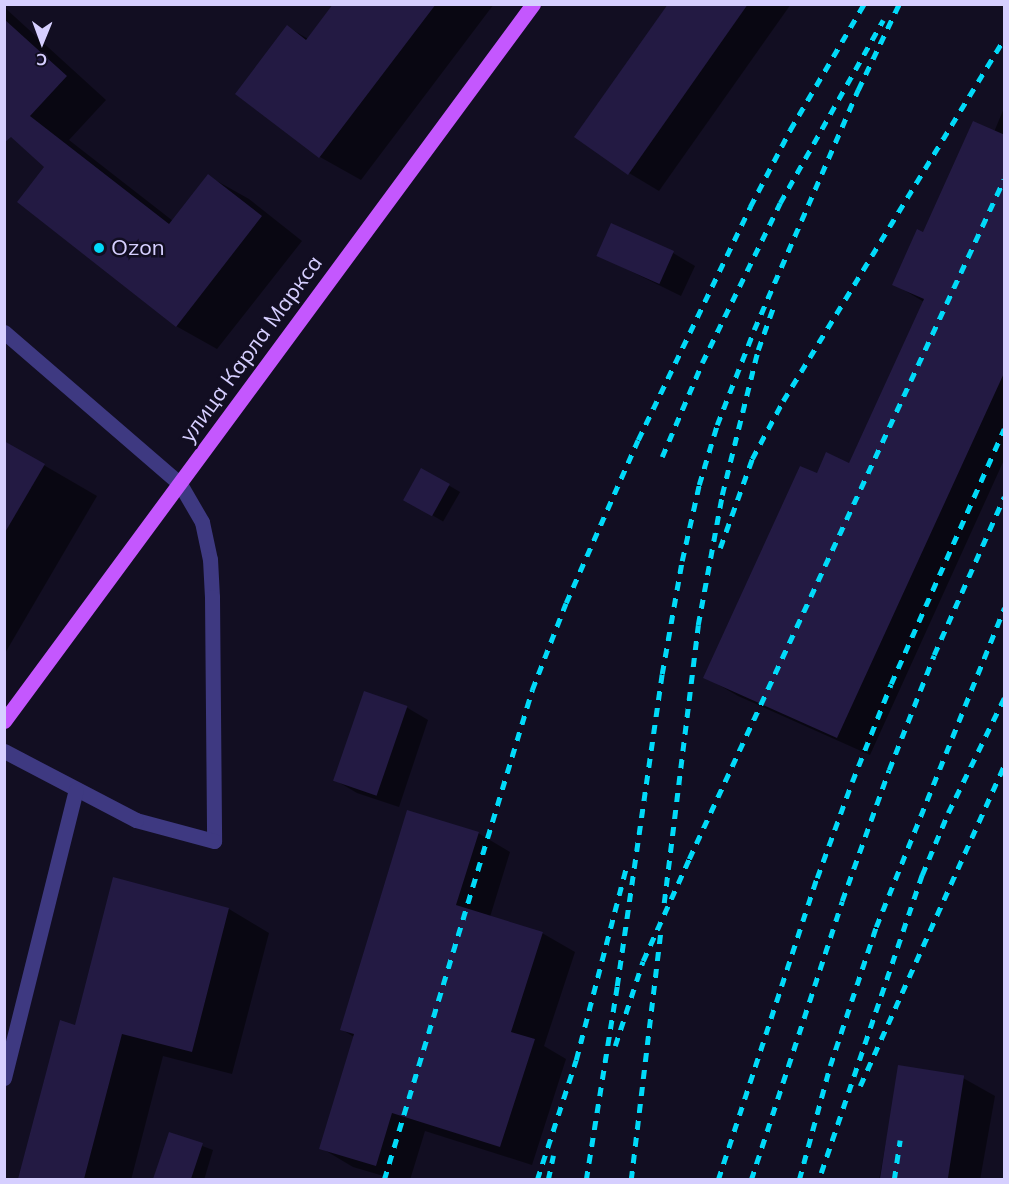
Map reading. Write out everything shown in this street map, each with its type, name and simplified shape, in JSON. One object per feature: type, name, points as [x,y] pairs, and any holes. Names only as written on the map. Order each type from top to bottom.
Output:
[{"type":"main road","name":"улица Карла Маркса","points":[[4,721],[533,4]]},
{"type":"street","points":[[4,332],[180,484],[202,522],[210,559],[213,842],[136,820],[4,751]]},
{"type":"street","points":[[4,1078],[76,790]]},
{"type":"building","points":[[333,4],[436,4],[319,158],[235,94],[287,25],[306,40]]},
{"type":"building","points":[[668,4],[748,4],[628,175],[574,137]]},
{"type":"building","points":[[4,19],[67,76],[30,116],[169,224],[208,174],[262,216],[176,327],[17,202],[44,167],[11,137],[4,143]]},
{"type":"building","points":[[973,121],[1005,135],[1005,371],[837,738],[703,678],[800,466],[817,473],[826,452],[849,463],[924,299],[892,285],[917,229],[923,232]]},
{"type":"building","points":[[611,223],[674,251],[659,284],[596,256]]},
{"type":"building","points":[[4,441],[45,464],[4,534]]},
{"type":"building","points":[[421,468],[450,484],[432,516],[403,500]]},
{"type":"building","points":[[364,691],[407,706],[377,796],[333,781]]},
{"type":"building","points":[[407,810],[479,832],[456,905],[543,932],[511,1032],[535,1039],[500,1147],[392,1113],[376,1166],[319,1149],[354,1034],[340,1030]]},
{"type":"building","points":[[113,877],[229,908],[192,1052],[122,1034],[84,1179],[18,1179],[60,1020],[75,1025]]},
{"type":"building","points":[[898,1065],[964,1075],[948,1180],[880,1180]]},
{"type":"building","points":[[169,1132],[203,1143],[191,1179],[153,1179]]},
{"type":"railway","points":[[384,1180],[532,690],[566,603],[638,440],[750,207],[790,130],[864,4]]},
{"type":"railway","points":[[586,1180],[617,986],[662,674],[682,561],[699,485],[717,425],[754,330],[858,90],[899,4]]},
{"type":"railway","points":[[662,457],[702,363],[780,203],[883,20]]},
{"type":"railway","points":[[720,548],[752,459],[783,401],[1004,39]]},
{"type":"railway","points":[[615,1046],[643,961],[1004,179]]},
{"type":"railway","points":[[664,903],[698,625],[722,495],[758,350],[774,305]]},
{"type":"railway","points":[[718,1180],[817,878],[852,782],[891,684],[1004,429]]},
{"type":"railway","points":[[751,1180],[842,901],[889,770],[934,655],[1004,497]]},
{"type":"railway","points":[[799,1180],[830,1066],[876,927],[1004,608]]},
{"type":"railway","points":[[821,1173],[922,875],[948,813],[1004,698]]},
{"type":"railway","points":[[860,1086],[1004,766]]},
{"type":"railway","points":[[537,1180],[576,1060],[626,868]]},
{"type":"railway","points":[[631,1180],[661,929]]},
{"type":"railway","points":[[894,1180],[900,1140]]},
{"type":"railway","points":[[548,1180],[553,1156]]},
{"type":"place","name":"Ozon","points":[[99,248]]}]
